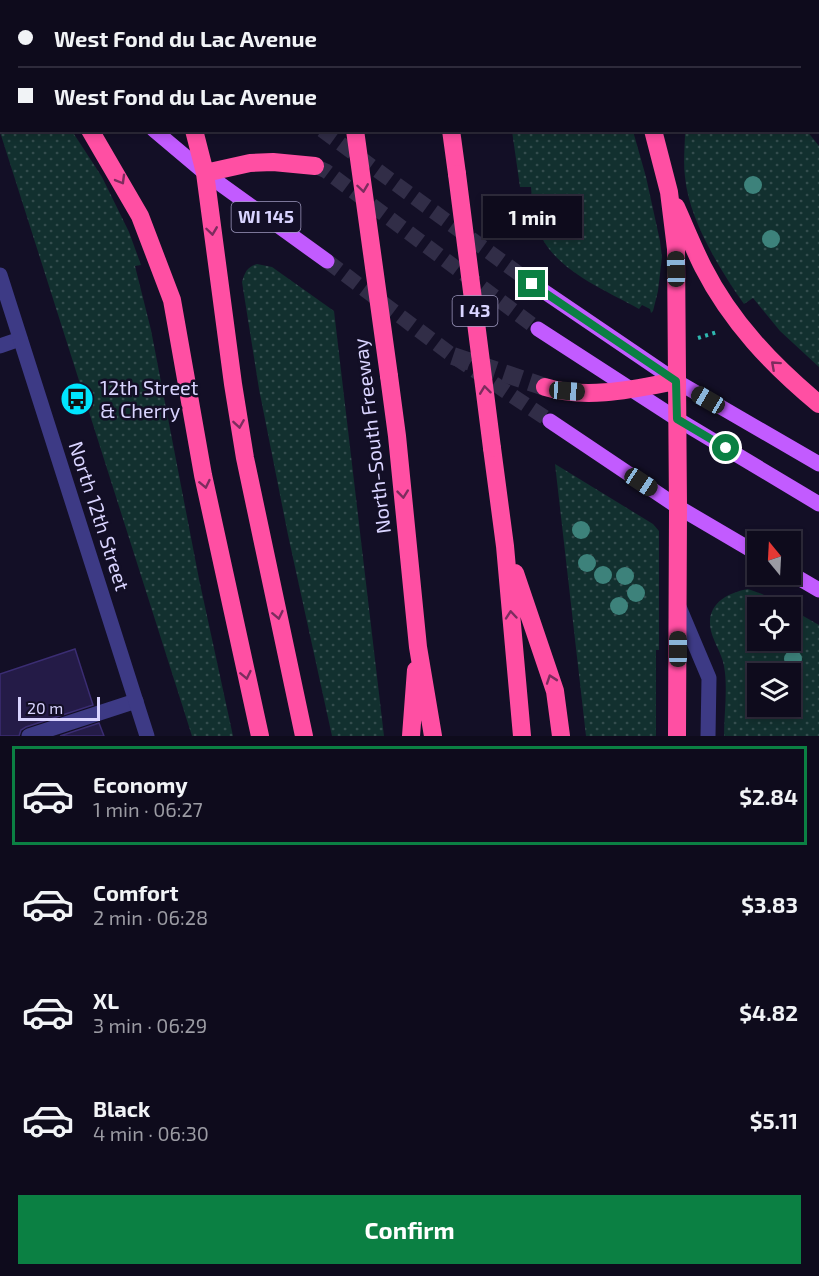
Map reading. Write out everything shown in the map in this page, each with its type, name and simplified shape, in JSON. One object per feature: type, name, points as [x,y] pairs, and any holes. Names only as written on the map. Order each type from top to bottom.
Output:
[{"type":"highway","points":[[91,132],[141,216],[172,300],[203,475],[260,736]]},
{"type":"highway","points":[[195,132],[205,173],[245,458],[304,736]]},
{"type":"highway","name":"North-South Freeway","points":[[355,132],[397,436],[418,647],[433,736]]},
{"type":"highway","name":"I 43","points":[[451,132],[505,546],[522,736]]},
{"type":"highway","points":[[654,132],[669,192],[676,249],[677,736]]},
{"type":"highway","points":[[205,173],[250,163],[273,162],[315,166]]},
{"type":"highway","points":[[669,192],[703,268],[735,320],[769,360],[819,404]]},
{"type":"highway","points":[[545,387],[554,390],[600,393],[632,390],[676,381]]},
{"type":"highway","points":[[505,546],[555,691],[561,736]]},
{"type":"highway","points":[[411,736],[412,695],[418,647]]},
{"type":"main road","name":"WI 145","points":[[156,132],[205,173],[327,261]]},
{"type":"main road","points":[[532,284],[676,381],[819,464]]},
{"type":"main road","points":[[538,329],[677,419],[819,504]]},
{"type":"main road","points":[[550,421],[678,507],[747,548]]},
{"type":"main road","points":[[801,579],[819,590]]},
{"type":"street","name":"North 12th Street","points":[[0,275],[147,736]]},
{"type":"street","points":[[0,346],[20,339]]},
{"type":"street","points":[[678,605],[709,678],[708,736]]},
{"type":"street","points":[[29,736],[136,701]]},
{"type":"path","points":[[693,340],[723,329]]},
{"type":"green space","points":[[0,132],[73,132],[102,177],[129,232],[141,265],[135,266],[151,330],[199,579],[233,736],[192,736]]},
{"type":"green space","points":[[512,132],[633,132],[646,177],[662,257],[653,311],[651,313],[650,309],[642,305],[639,309],[596,286],[555,256],[538,229],[531,187],[520,187]]},
{"type":"green space","points":[[685,132],[808,132],[819,146],[819,367],[780,331],[753,298],[744,304],[725,276],[699,227],[688,193],[684,166]]},
{"type":"green space","points":[[257,264],[272,267],[334,311],[384,736],[332,736],[259,389],[242,282],[247,270]]},
{"type":"green space","points":[[555,464],[653,524],[659,531],[656,736],[586,736]]},
{"type":"green space","points":[[748,589],[768,597],[747,597],[747,651],[801,651],[801,615],[819,625],[819,736],[724,736],[725,674],[710,622],[714,607],[732,594]]},
{"type":"building","points":[[75,649],[93,705],[26,727],[21,730],[19,736],[0,736],[0,674]]},
{"type":"building","points":[[99,723],[104,736],[60,736]]},
{"type":"tunnel","points":[[325,132],[533,284]]},
{"type":"tunnel","points":[[315,166],[326,171],[538,329]]},
{"type":"tunnel","points":[[327,261],[453,356],[550,421]]},
{"type":"tunnel","points":[[453,356],[545,387]]},
{"type":"place","name":"12th Street & Cherry","points":[[77,399]]},
{"type":"route","points":[[532,284],[676,381],[677,419],[726,448]]}]
